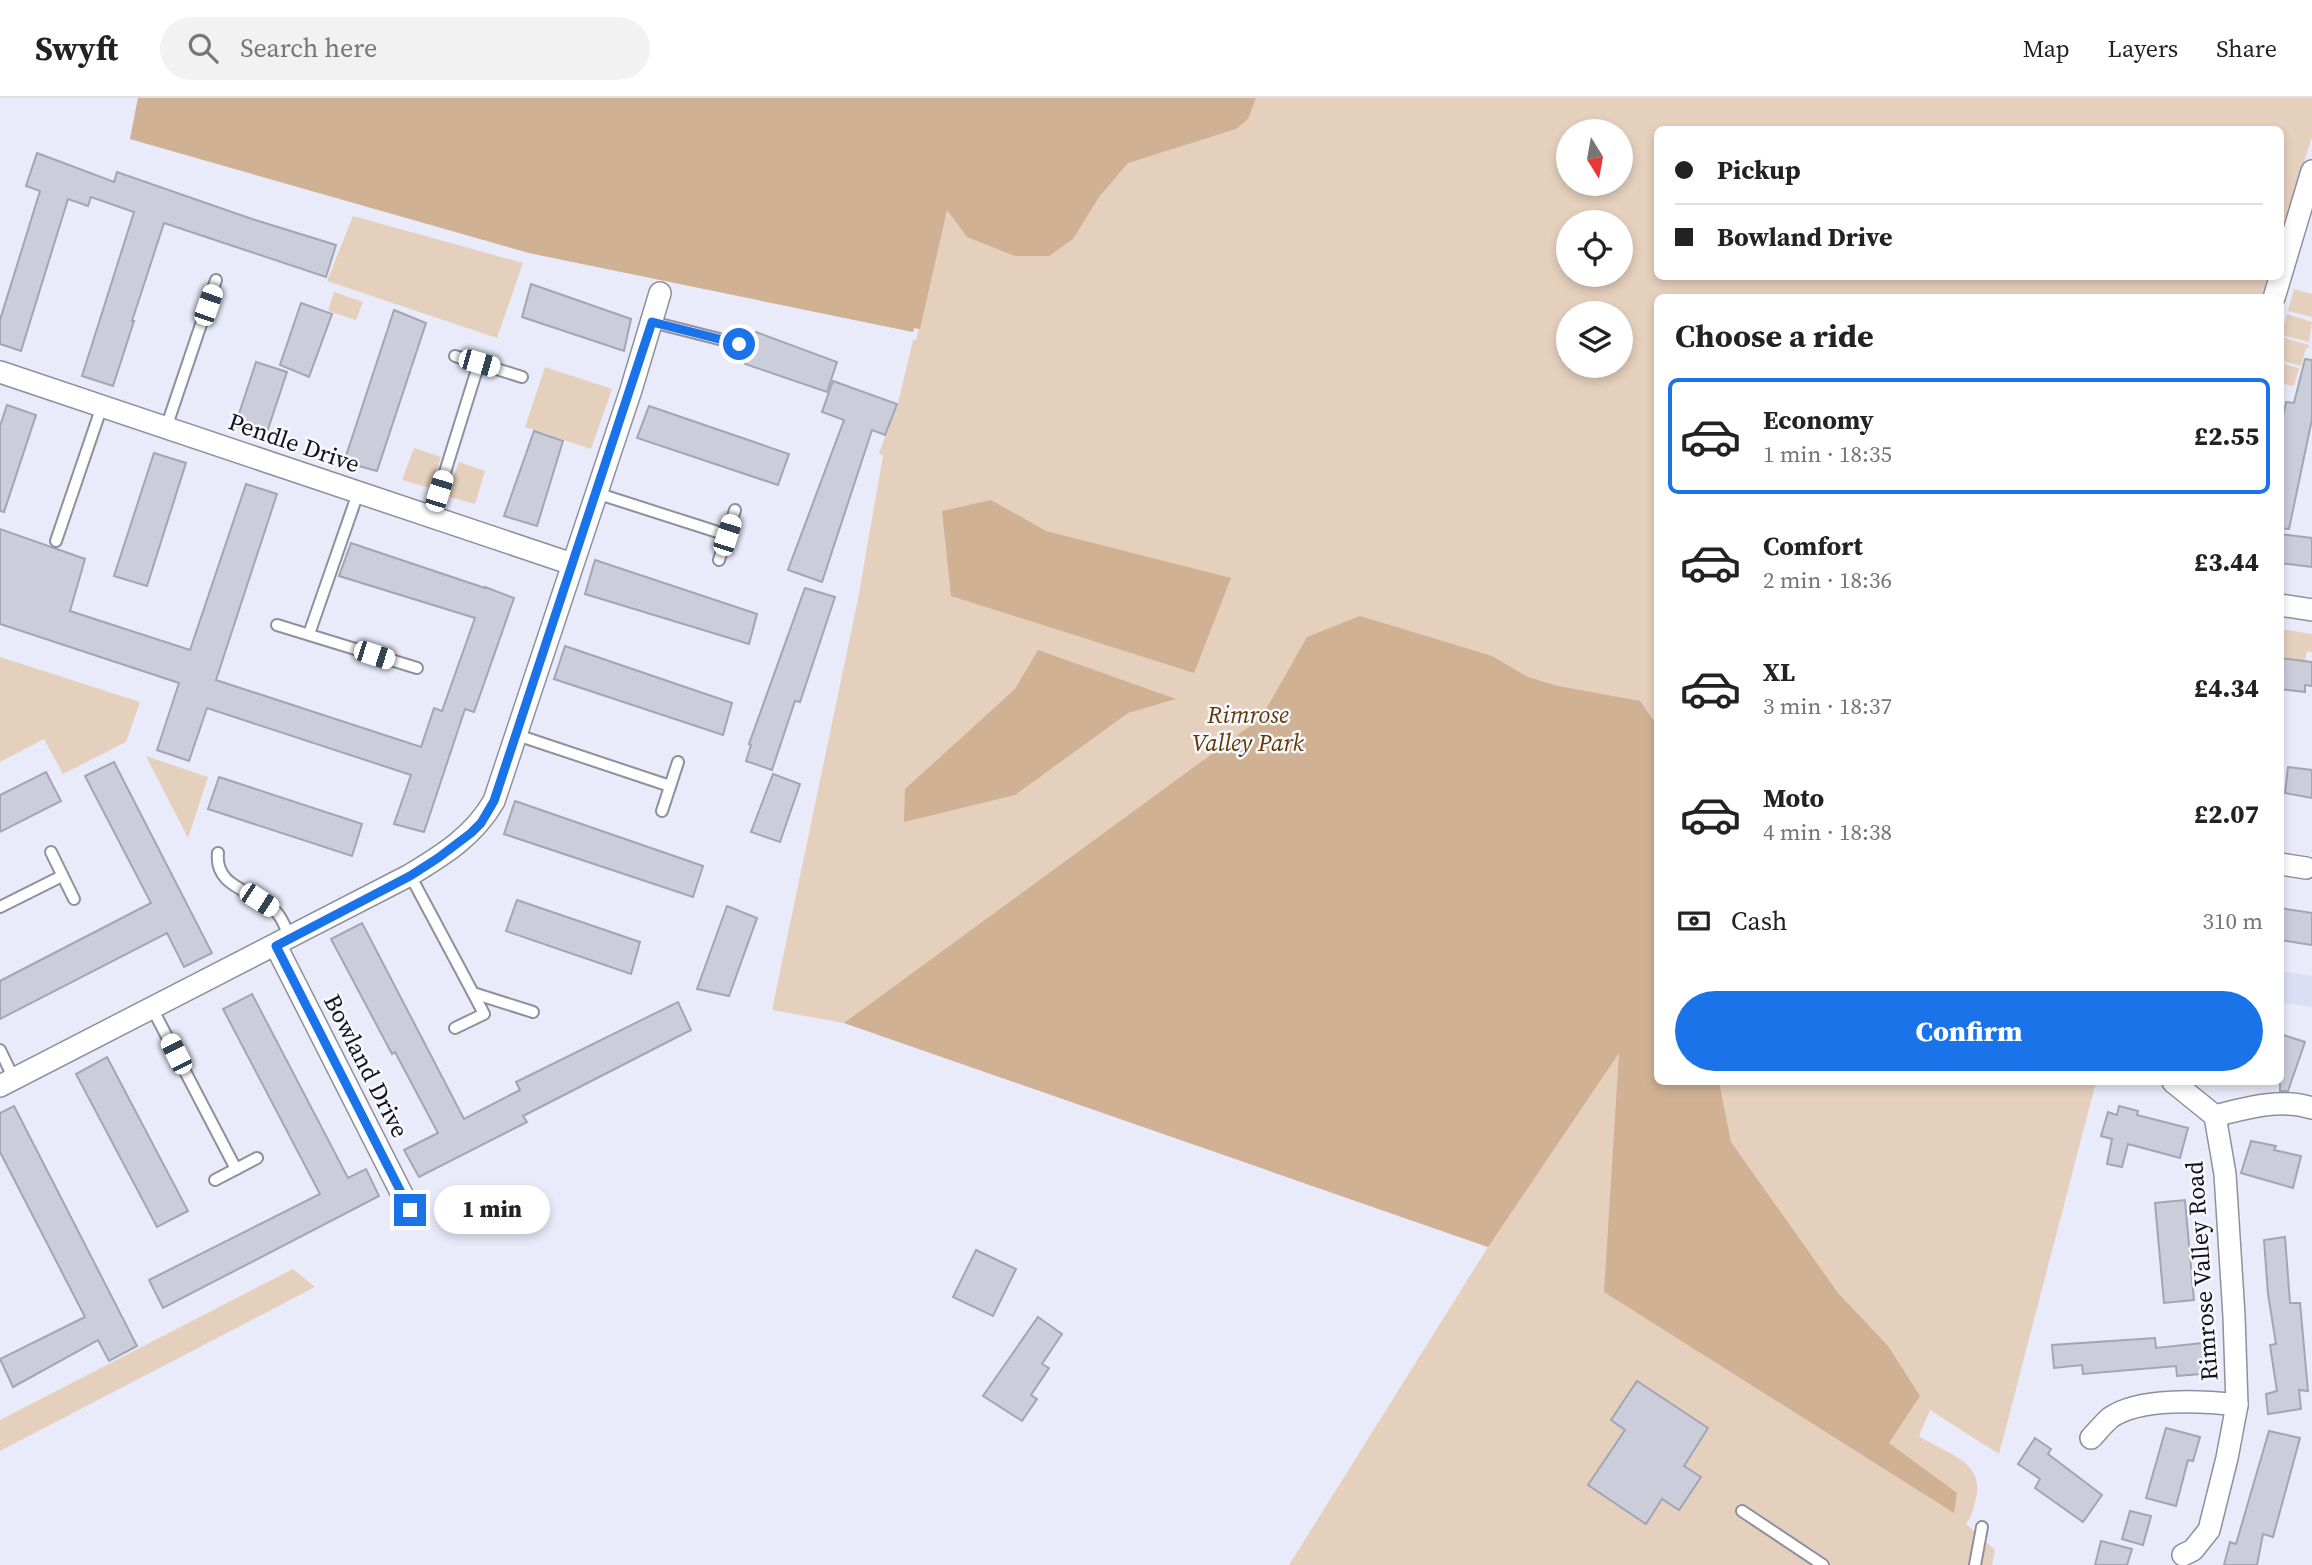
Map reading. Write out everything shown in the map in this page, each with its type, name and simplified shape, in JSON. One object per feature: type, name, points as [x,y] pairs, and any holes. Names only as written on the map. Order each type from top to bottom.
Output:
[{"type":"street","points":[[2284,265],[2312,171]]},
{"type":"street","points":[[7,1083],[410,876],[456,846],[481,823],[494,801],[660,293]]},
{"type":"street","name":"Pendle Drive","points":[[0,372],[572,564]]},
{"type":"street","points":[[2284,606],[2312,610]]},
{"type":"street","points":[[2284,865],[2306,868]]},
{"type":"street","name":"Bowland Drive","points":[[283,942],[410,1210]]},
{"type":"street","points":[[2177,1085],[2215,1116],[2259,1105],[2302,1105],[2312,1108]]},
{"type":"street","name":"Rimrose Valley Road","points":[[2091,1438],[2112,1417],[2144,1405],[2195,1401],[2236,1405],[2234,1316],[2225,1174],[2215,1116]]},
{"type":"street","points":[[2183,1555],[2193,1550],[2209,1530],[2227,1458],[2236,1405]]},
{"type":"lane","points":[[166,428],[216,281]]},
{"type":"lane","points":[[652,322],[739,344]]},
{"type":"lane","points":[[456,356],[522,377]]},
{"type":"lane","points":[[431,517],[479,363]]},
{"type":"lane","points":[[56,541],[102,406]]},
{"type":"lane","points":[[309,634],[358,493]]},
{"type":"lane","points":[[596,493],[727,535]]},
{"type":"lane","points":[[719,560],[735,510]]},
{"type":"lane","points":[[277,625],[417,668]]},
{"type":"lane","points":[[516,735],[670,786]]},
{"type":"lane","points":[[662,811],[678,762]]},
{"type":"lane","points":[[51,852],[74,899]]},
{"type":"lane","name":"Bowland Drive","points":[[218,853],[216,866],[223,877],[277,912],[283,942]]},
{"type":"lane","points":[[0,907],[62,876]]},
{"type":"lane","points":[[410,876],[484,1014],[455,1028]]},
{"type":"lane","points":[[473,993],[533,1012]]},
{"type":"lane","points":[[152,1008],[236,1169]]},
{"type":"lane","points":[[0,1051],[7,1083]]},
{"type":"lane","points":[[215,1180],[257,1158]]},
{"type":"lane","points":[[1742,1511],[1823,1565]]},
{"type":"lane","points":[[1975,1565],[1982,1527]]},
{"type":"shaded area","points":[[2284,972],[2312,976],[2312,1007],[2284,1003]]},
{"type":"green space","name":"Rimrose Valley Park","points":[[138,98],[2312,98],[2312,137],[2284,224],[2284,126],[1654,126],[1654,280],[2267,280],[2262,294],[1654,294],[1654,1085],[2095,1085],[1999,1454],[1930,1410],[1919,1436],[1969,1466],[1977,1485],[1976,1498],[1966,1524],[1995,1550],[1992,1565],[1289,1565],[1488,1247],[844,1023],[772,1010],[858,599],[883,456],[879,453],[898,403],[913,340],[916,340],[919,329],[914,328],[913,332],[529,253],[130,139]]},
{"type":"green space","points":[[138,98],[1256,98],[1248,119],[1236,129],[1128,163],[1099,197],[1073,239],[1049,256],[1015,256],[967,237],[947,210],[920,329],[914,328],[913,332],[529,253],[130,139]]},
{"type":"green space","points":[[353,216],[523,263],[497,338],[327,281]]},
{"type":"green space","points":[[2294,289],[2312,294],[2312,317],[2288,311]]},
{"type":"green space","points":[[334,292],[363,302],[356,320],[328,311]]},
{"type":"green space","points":[[2287,314],[2312,322],[2309,342],[2284,336]]},
{"type":"green space","points":[[2284,338],[2309,345],[2301,366],[2284,361]]},
{"type":"green space","points":[[2284,364],[2299,368],[2294,386],[2284,384]]},
{"type":"green space","points":[[545,367],[612,389],[591,449],[525,427]]},
{"type":"green space","points":[[414,448],[441,457],[430,488],[402,480]]},
{"type":"green space","points":[[459,462],[485,471],[475,504],[447,496]]},
{"type":"green space","points":[[991,500],[1046,531],[1231,578],[1194,673],[951,596],[942,511]]},
{"type":"green space","points":[[1360,616],[1492,656],[1528,677],[1558,686],[1640,701],[1654,721],[1654,1085],[1720,1085],[1731,1142],[1838,1293],[1888,1346],[1920,1396],[1889,1443],[1957,1493],[1954,1513],[1604,1292],[1619,1053],[1488,1247],[844,1023],[1261,718],[1307,637]]},
{"type":"green space","points":[[2284,630],[2312,634],[2312,652],[2307,651],[2305,661],[2284,658]]},
{"type":"green space","points":[[1038,650],[1176,699],[1128,713],[1015,795],[904,822],[905,789],[1015,689]]},
{"type":"green space","points":[[0,657],[140,702],[126,742],[63,774],[44,739],[0,762]]},
{"type":"green space","points":[[146,756],[208,777],[188,838]]},
{"type":"green space","points":[[293,1269],[315,1287],[0,1451],[0,1420]]},
{"type":"building","points":[[37,153],[114,182],[117,172],[336,245],[326,277],[164,223],[113,386],[82,376],[134,212],[91,197],[88,206],[68,199],[21,351],[0,344],[0,320],[40,191],[26,186]]},
{"type":"building","points":[[531,284],[631,319],[624,351],[522,317]]},
{"type":"building","points":[[301,303],[332,314],[309,377],[280,365]]},
{"type":"building","points":[[394,310],[426,323],[377,471],[344,462]]},
{"type":"building","points":[[756,332],[837,362],[827,392],[745,364]]},
{"type":"building","points":[[2305,359],[2312,360],[2312,419],[2289,529],[2284,528],[2284,411],[2286,402],[2294,403]]},
{"type":"building","points":[[256,362],[287,372],[266,435],[235,426]]},
{"type":"building","points":[[833,381],[897,404],[885,435],[872,430],[822,582],[788,570],[844,420],[822,412]]},
{"type":"building","points":[[7,405],[36,415],[4,512],[0,511],[0,426]]},
{"type":"building","points":[[649,406],[789,454],[778,485],[637,438]]},
{"type":"building","points":[[534,431],[563,441],[537,526],[504,516]]},
{"type":"building","points":[[154,453],[186,463],[147,586],[114,576]]},
{"type":"building","points":[[246,484],[277,494],[216,680],[421,747],[434,708],[442,711],[475,618],[339,576],[351,543],[514,598],[474,712],[465,709],[424,832],[394,824],[411,775],[207,708],[189,761],[157,750],[179,683],[0,624],[0,529],[85,559],[70,611],[190,650]]},
{"type":"building","points":[[2284,534],[2312,538],[2312,567],[2284,564]]},
{"type":"building","points":[[595,560],[757,614],[749,644],[585,594]]},
{"type":"building","points":[[805,588],[835,597],[800,702],[795,701],[772,770],[746,761],[751,745],[749,744]]},
{"type":"building","points":[[565,646],[732,703],[723,735],[554,679]]},
{"type":"building","points":[[2284,658],[2312,662],[2312,686],[2305,685],[2305,692],[2284,689]]},
{"type":"building","points":[[114,762],[212,953],[184,967],[167,933],[0,1019],[0,981],[151,903],[85,776]]},
{"type":"building","points":[[2288,767],[2312,770],[2312,798],[2285,793]]},
{"type":"building","points":[[46,772],[61,801],[0,832],[0,795]]},
{"type":"building","points":[[773,774],[800,784],[780,842],[751,832]]},
{"type":"building","points":[[219,777],[362,824],[352,856],[208,809]]},
{"type":"building","points":[[515,801],[703,866],[693,897],[504,834]]},
{"type":"building","points":[[517,900],[640,942],[631,974],[506,931]]},
{"type":"building","points":[[727,906],[757,918],[729,996],[697,989]]},
{"type":"building","points":[[2284,909],[2312,913],[2312,945],[2284,941]]},
{"type":"building","points":[[362,923],[464,1119],[520,1090],[516,1082],[678,1002],[691,1030],[523,1116],[527,1122],[419,1177],[404,1150],[438,1133],[395,1052],[392,1054],[331,939]]},
{"type":"building","points":[[252,994],[348,1178],[366,1169],[379,1196],[163,1308],[149,1280],[320,1194],[223,1009]]},
{"type":"building","points":[[2284,1035],[2305,1042],[2288,1091],[2280,1091],[2280,1085],[2284,1085]]},
{"type":"building","points":[[107,1057],[188,1211],[157,1227],[76,1074]]},
{"type":"building","points":[[14,1106],[137,1346],[109,1361],[98,1340],[13,1387],[0,1359],[85,1317],[0,1152],[0,1113]]},
{"type":"building","points":[[2119,1106],[2138,1111],[2137,1115],[2188,1128],[2180,1158],[2128,1144],[2122,1167],[2107,1164],[2112,1139],[2101,1136],[2108,1112],[2117,1115]]},
{"type":"building","points":[[2251,1141],[2276,1146],[2274,1150],[2301,1156],[2293,1188],[2241,1173]]},
{"type":"building","points":[[2185,1200],[2194,1300],[2164,1303],[2155,1203]]},
{"type":"building","points":[[2285,1237],[2290,1303],[2300,1303],[2308,1391],[2299,1390],[2301,1409],[2268,1414],[2266,1394],[2277,1391],[2270,1345],[2276,1344],[2268,1294],[2264,1240]]},
{"type":"building","points":[[976,1250],[1016,1269],[993,1316],[953,1297]]},
{"type":"building","points":[[1038,1317],[1062,1334],[1042,1364],[1049,1368],[1031,1395],[1037,1399],[1022,1421],[983,1396]]},
{"type":"building","points":[[2155,1338],[2156,1348],[2211,1342],[2214,1373],[2177,1376],[2176,1366],[2083,1374],[2082,1365],[2054,1368],[2052,1345]]},
{"type":"building","points":[[1637,1381],[1708,1428],[1684,1466],[1701,1477],[1679,1510],[1662,1499],[1646,1524],[1588,1485],[1625,1430],[1611,1420]]},
{"type":"building","points":[[2166,1428],[2200,1437],[2193,1461],[2188,1460],[2176,1506],[2146,1498]]},
{"type":"building","points":[[2269,1431],[2300,1438],[2273,1537],[2263,1534],[2257,1565],[2224,1565],[2230,1542],[2236,1544]]},
{"type":"building","points":[[2035,1438],[2051,1449],[2048,1454],[2102,1495],[2083,1522],[2035,1488],[2040,1479],[2018,1464]]},
{"type":"building","points":[[2130,1511],[2151,1516],[2143,1545],[2122,1539]]},
{"type":"building","points":[[2101,1541],[2132,1549],[2127,1565],[2095,1565]]},
{"type":"route","points":[[410,1210],[276,946],[410,876],[456,846],[481,823],[494,801],[652,322],[739,344]]}]
